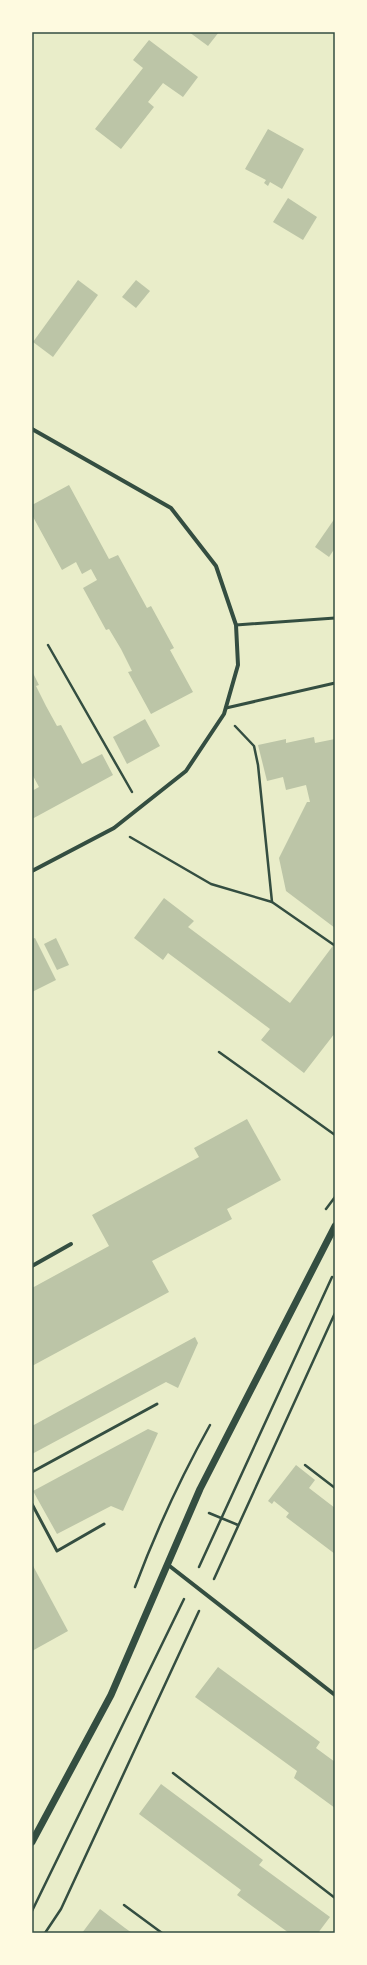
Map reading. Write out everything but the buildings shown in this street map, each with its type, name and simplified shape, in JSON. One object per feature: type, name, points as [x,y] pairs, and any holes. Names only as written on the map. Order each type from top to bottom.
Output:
[{"type":"street","points":[[32,429],[171,508],[216,566],[236,625],[238,665],[224,714],[186,771],[114,828],[32,871]]},
{"type":"street","points":[[32,1842],[111,1695],[200,1489],[335,1226]]},
{"type":"street","points":[[32,1266],[71,1244]]},
{"type":"street","points":[[168,1564],[335,1695]]},
{"type":"lane","points":[[236,625],[335,618]]},
{"type":"lane","points":[[226,708],[335,683]]},
{"type":"lane","points":[[32,1472],[156,1404]]},
{"type":"lane","points":[[32,1504],[57,1551],[104,1524]]},
{"type":"path","points":[[48,645],[140,807]]},
{"type":"path","points":[[224,714],[254,746],[258,765],[272,902]]},
{"type":"path","points":[[114,828],[211,884],[272,902],[334,945]]},
{"type":"path","points":[[219,1052],[335,1135]]},
{"type":"path","points":[[45,1933],[61,1909],[335,1313]]},
{"type":"path","points":[[305,1465],[335,1488]]},
{"type":"path","points":[[173,1773],[335,1898]]},
{"type":"path","points":[[124,1905],[162,1933]]}]
